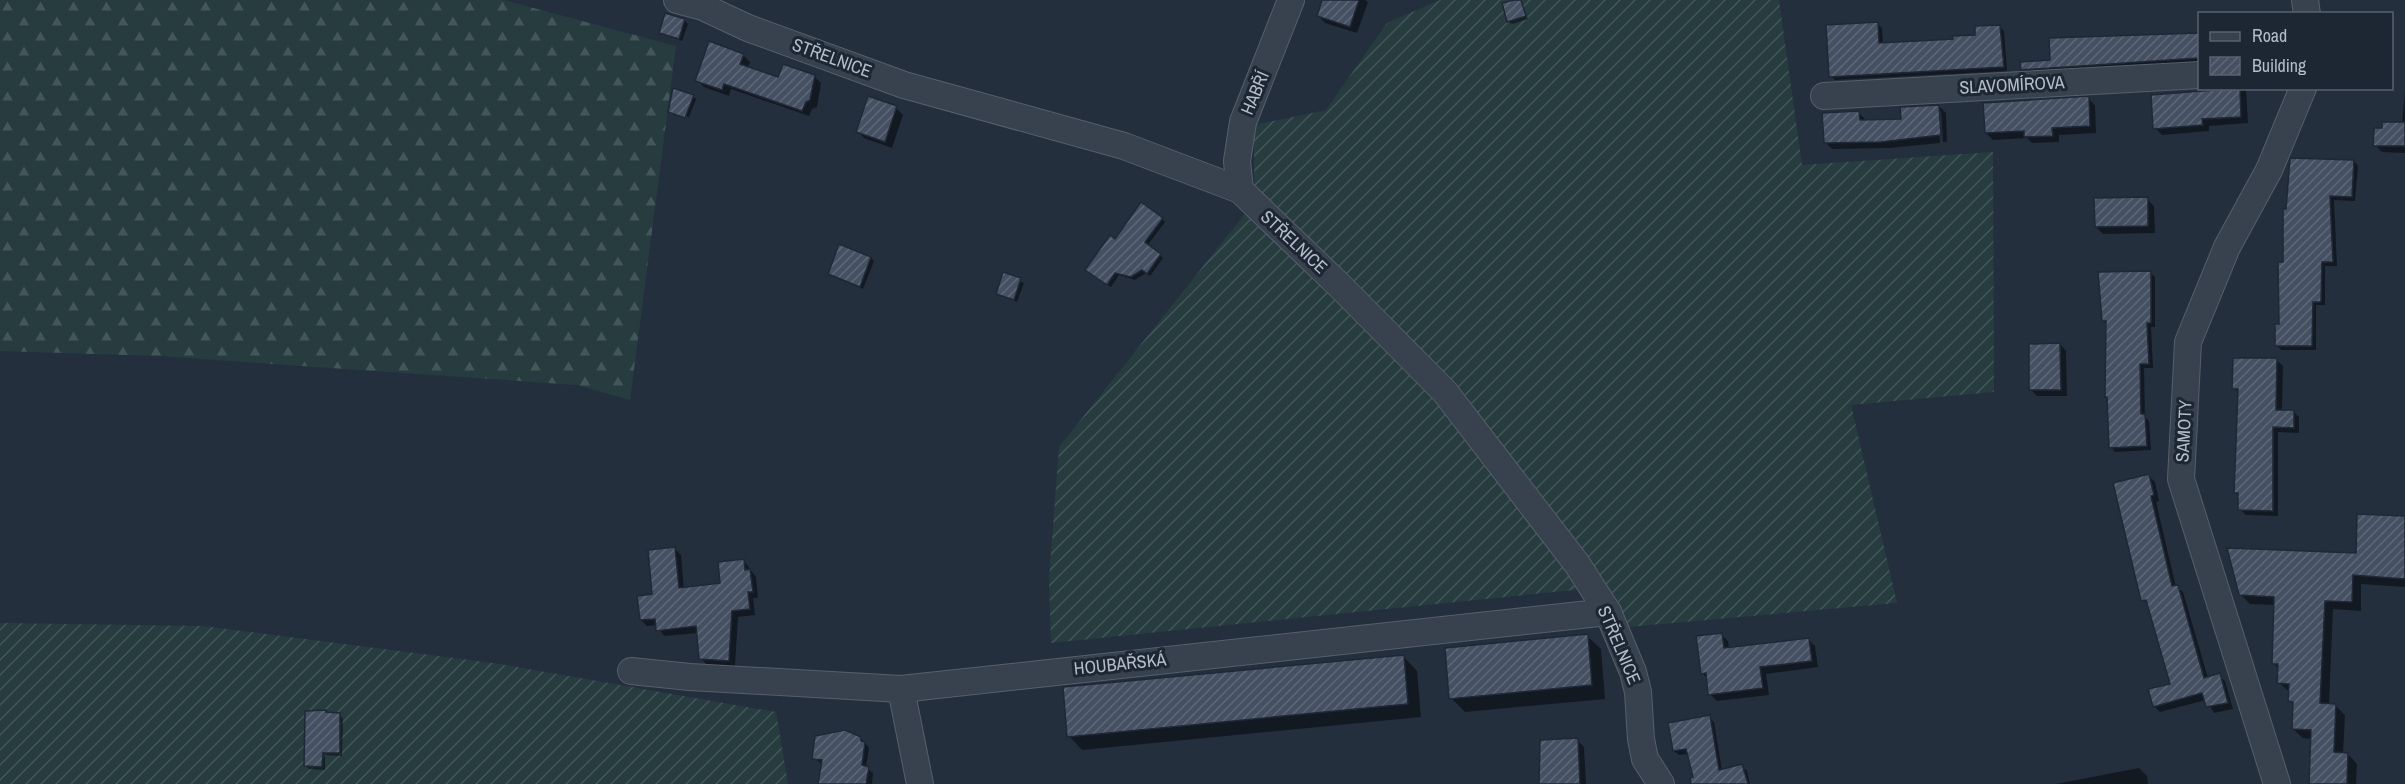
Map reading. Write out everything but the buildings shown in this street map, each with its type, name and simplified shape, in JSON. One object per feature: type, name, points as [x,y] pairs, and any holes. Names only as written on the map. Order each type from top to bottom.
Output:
[{"type":"street","name":"STŘELNICE","points":[[677,0],[703,7],[748,28],[904,85],[1124,146],[1240,190],[1445,392],[1517,482],[1608,612],[1638,692],[1641,739],[1645,759],[1661,784]]},
{"type":"street","name":"HABŘÍ","points":[[1240,190],[1237,161],[1243,122],[1291,0]]},
{"type":"street","name":"SLAVOMÍROVA","points":[[1824,96],[2198,75]]},
{"type":"street","name":"SAMOTY","points":[[2277,784],[2181,478],[2188,342],[2227,247],[2269,170],[2301,90]]},
{"type":"street","name":"HOUBAŘSKÁ","points":[[631,671],[690,677],[901,688],[1608,612]]},
{"type":"street","points":[[901,688],[920,784]]},
{"type":"green space","points":[[0,0],[503,0],[676,46],[630,400],[577,385],[158,356],[0,351]]},
{"type":"green space","points":[[1440,0],[1779,0],[1802,165],[1993,152],[1994,392],[1851,405],[1897,603],[1628,627],[1604,587],[1051,643],[1049,579],[1059,447],[1248,210],[1254,191],[1254,125],[1326,110],[1387,23]]},
{"type":"green space","points":[[0,623],[203,626],[493,663],[776,712],[788,784],[0,784]]}]
